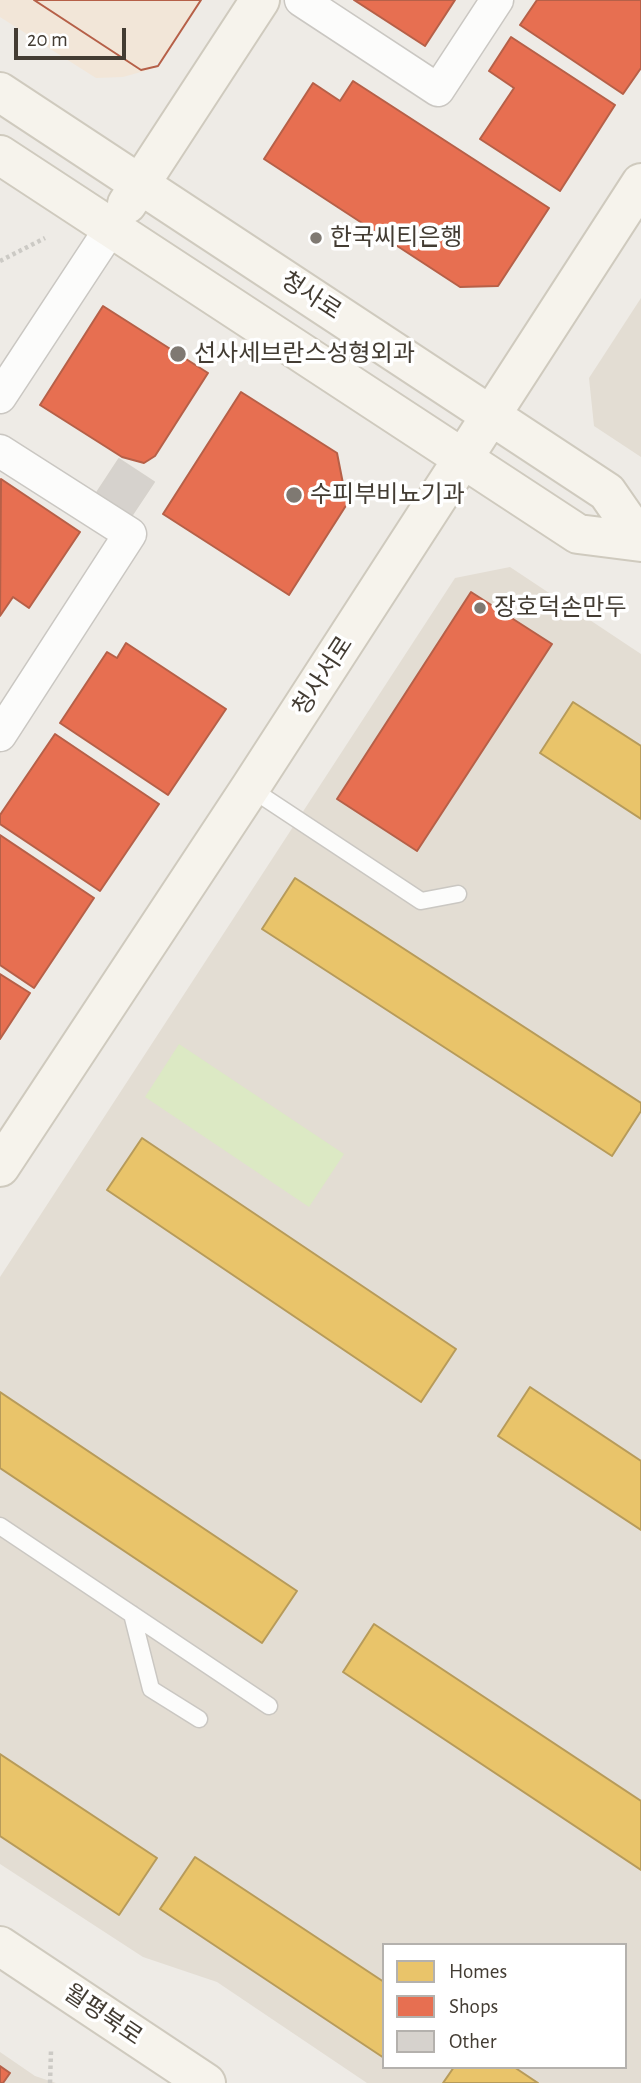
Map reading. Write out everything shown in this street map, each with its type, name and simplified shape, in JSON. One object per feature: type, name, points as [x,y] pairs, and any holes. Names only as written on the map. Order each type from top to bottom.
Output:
[{"type":"street","points":[[0,397],[260,0]]},
{"type":"street","points":[[302,0],[438,90],[497,0]]},
{"type":"street","name":"청사로","points":[[0,92],[607,492],[641,541]]},
{"type":"street","name":"청사로","points":[[0,155],[579,534],[641,541]]},
{"type":"street","name":"청사서로","points":[[4,1152],[250,788],[641,183]]},
{"type":"street","points":[[0,451],[130,534],[0,735]]},
{"type":"street","name":"월평북로","points":[[0,1946],[206,2083]]},
{"type":"lane","points":[[250,788],[421,901],[458,894]]},
{"type":"lane","points":[[0,1526],[269,1706]]},
{"type":"lane","points":[[132,1614],[151,1689],[199,1720]]},
{"type":"path","points":[[0,261],[46,238]]},
{"type":"path","points":[[50,2083],[51,2050]]},
{"type":"shaded area","points":[[0,0],[202,0],[163,58],[148,70],[123,77],[96,78],[0,17]]},
{"type":"shaded area","points":[[641,298],[641,457],[594,426],[589,378]]},
{"type":"shaded area","points":[[510,567],[641,654],[641,2083],[367,2083],[217,1982],[143,1957],[0,1864],[0,1277],[455,578]]},
{"type":"shaded area","points":[[0,2052],[35,2076],[56,2083],[0,2083]]},
{"type":"green space","points":[[179,1044],[344,1154],[309,1207],[145,1097]]},
{"type":"building: Homes","points":[[573,702],[641,746],[641,819],[540,753]]},
{"type":"building: Homes","points":[[295,878],[641,1103],[641,1111],[612,1156],[262,929]]},
{"type":"building: Homes","points":[[142,1138],[456,1349],[421,1402],[107,1190]]},
{"type":"building: Homes","points":[[530,1387],[641,1461],[641,1530],[498,1436]]},
{"type":"building: Homes","points":[[0,1392],[297,1591],[262,1643],[0,1468]]},
{"type":"building: Homes","points":[[374,1624],[641,1801],[641,1870],[343,1672]]},
{"type":"building: Homes","points":[[0,1754],[157,1858],[119,1915],[0,1836]]},
{"type":"building: Homes","points":[[195,1857],[382,1981],[382,2057],[160,1909]]},
{"type":"building: Homes","points":[[453,2069],[517,2069],[538,2083],[443,2083]]},
{"type":"building: Shops","points":[[34,0],[201,0],[158,66],[141,70]]},
{"type":"building: Shops","points":[[34,0],[201,0],[158,66],[141,70]]},
{"type":"building: Shops","points":[[354,0],[455,0],[425,46]]},
{"type":"building: Shops","points":[[537,0],[641,0],[641,68],[623,94],[520,25]]},
{"type":"building: Shops","points":[[511,37],[615,105],[560,191],[480,139],[514,88],[489,71]]},
{"type":"building: Shops","points":[[353,81],[549,208],[498,286],[460,287],[264,159],[313,83],[340,101]]},
{"type":"building: Shops","points":[[103,306],[208,373],[155,456],[144,463],[122,457],[40,405]]},
{"type":"building: Shops","points":[[241,392],[337,453],[347,504],[289,595],[163,514]]},
{"type":"building: Shops","points":[[1,479],[80,532],[29,608],[13,597],[0,616]]},
{"type":"building: Shops","points":[[471,592],[552,644],[417,851],[337,799]]},
{"type":"building: Shops","points":[[126,643],[226,709],[168,795],[60,723],[107,652],[117,658]]},
{"type":"building: Shops","points":[[55,734],[159,804],[100,891],[0,824],[0,815]]},
{"type":"building: Shops","points":[[0,835],[94,898],[34,988],[0,965]]},
{"type":"building: Shops","points":[[0,974],[30,993],[0,1039]]},
{"type":"building: Shops","points":[[0,2066],[10,2073],[3,2083],[0,2083]]},
{"type":"building: Other","points":[[119,459],[154,482],[130,518],[96,494]]},
{"type":"place","name":"한국씨티은행","points":[[316,238]]},
{"type":"place","name":"선사세브란스성형외과","points":[[178,354]]},
{"type":"place","name":"수피부비뇨기과","points":[[294,495]]},
{"type":"place","name":"장호덕손만두","points":[[480,608]]}]
